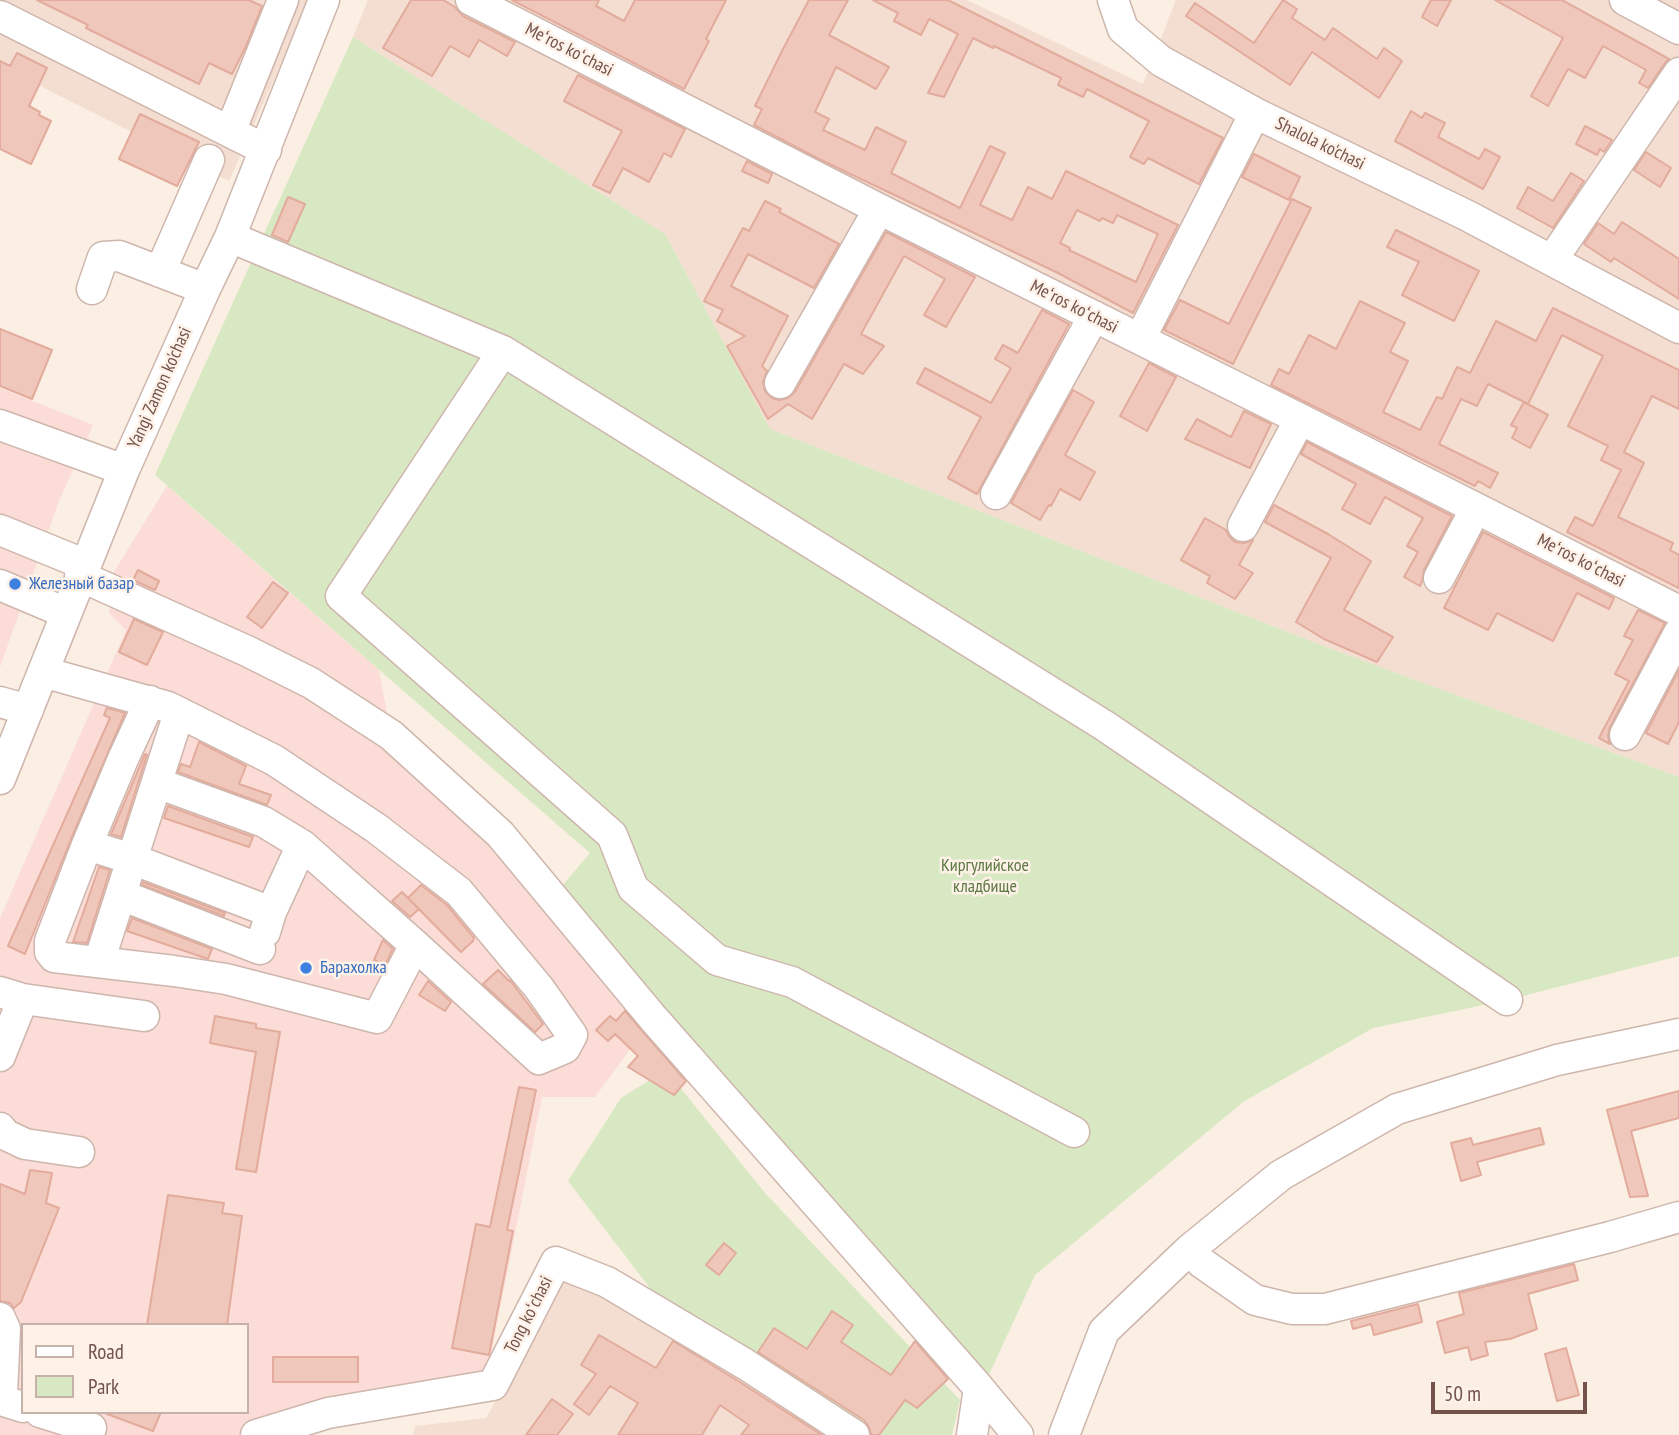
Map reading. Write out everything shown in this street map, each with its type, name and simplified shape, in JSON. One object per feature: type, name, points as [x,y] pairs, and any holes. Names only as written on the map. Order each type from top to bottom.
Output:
[{"type":"street","points":[[230,132],[283,0]]},
{"type":"street","name":"Yangi Zamon ko'chasi","points":[[0,779],[14,706],[43,672],[124,470],[230,237],[324,0]]},
{"type":"street","name":"Meʻros koʻchasi","points":[[471,0],[879,209],[1679,611]]},
{"type":"street","name":"Shalola ko'chasi","points":[[1113,0],[1123,29],[1161,61],[1255,113],[1466,215],[1679,328]]},
{"type":"street","points":[[1625,0],[1679,29]]},
{"type":"street","points":[[0,16],[266,150]]},
{"type":"street","points":[[1552,260],[1679,73]]},
{"type":"street","points":[[1140,340],[1255,113]]},
{"type":"street","points":[[160,272],[209,160]]},
{"type":"street","points":[[780,383],[879,209]]},
{"type":"street","points":[[230,237],[503,351],[1105,726],[1507,1000]]},
{"type":"street","points":[[92,289],[103,257],[119,256],[205,289]]},
{"type":"street","points":[[996,494],[1094,316]]},
{"type":"street","points":[[503,351],[341,596],[612,835],[633,888],[717,960],[792,982],[1074,1132]]},
{"type":"street","points":[[1243,526],[1300,419]]},
{"type":"street","points":[[0,425],[124,470]]},
{"type":"street","points":[[1439,578],[1476,508]]},
{"type":"street","points":[[0,530],[310,683],[391,735],[500,834],[653,1018],[1018,1435]]},
{"type":"street","points":[[0,585],[66,613]]},
{"type":"street","points":[[1625,735],[1679,633]]},
{"type":"street","points":[[43,672],[150,701],[179,712],[274,760],[376,828],[459,892],[539,988],[572,1034],[565,1048],[539,1059],[415,944],[302,845],[264,822],[157,783]]},
{"type":"street","points":[[150,701],[123,758],[50,941],[50,952],[54,957],[226,979],[377,1017],[415,944]]},
{"type":"street","points":[[99,962],[179,712]]},
{"type":"street","points":[[87,845],[132,859],[271,912]]},
{"type":"street","points":[[250,985],[271,912],[302,845]]},
{"type":"street","points":[[121,895],[260,949]]},
{"type":"street","points":[[0,1056],[12,995],[144,1016]]},
{"type":"street","points":[[1064,1435],[1104,1331],[1189,1250],[1281,1175],[1396,1109],[1557,1059],[1679,1034]]},
{"type":"street","points":[[0,1128],[6,1135],[25,1143],[79,1152]]},
{"type":"street","points":[[1189,1250],[1202,1263],[1255,1300],[1292,1309],[1325,1309],[1679,1217]]},
{"type":"street","name":"Tong koʻchasi","points":[[271,1433],[327,1413],[494,1385],[556,1262],[607,1282],[744,1364],[854,1435]]},
{"type":"street","points":[[0,1318],[5,1329],[2,1394],[7,1402],[21,1406]]},
{"type":"street","points":[[972,1435],[979,1388]]},
{"type":"street","points":[[46,1414],[91,1428]]},
{"type":"shaded area","points":[[0,0],[309,0],[229,181],[0,66]]},
{"type":"shaded area","points":[[368,0],[967,0],[1143,84],[1176,0],[1679,0],[1679,777],[1326,647],[770,429],[665,234],[353,37]]},
{"type":"shaded area","name":"Железный базар","points":[[0,388],[93,425],[59,501],[0,667]]},
{"type":"shaded area","name":"Барахолка","points":[[167,486],[379,670],[391,735],[653,1018],[595,1097],[542,1097],[485,1384],[271,1435],[0,1435],[0,918],[126,630],[109,613],[112,575]]},
{"type":"shaded area","points":[[567,1275],[847,1435],[413,1435],[415,1426],[486,1418]]},
{"type":"green space","name":"Киргулийское кладбище","points":[[353,37],[665,234],[770,429],[1326,647],[1679,777],[1679,956],[1507,1000],[1373,1028],[1243,1102],[1035,1275],[986,1381],[550,900],[590,853],[155,475]]},
{"type":"green space","points":[[666,1070],[765,1193],[960,1400],[952,1435],[871,1435],[808,1399],[666,1309],[568,1181],[621,1098]]},
{"type":"building","points":[[37,0],[249,0],[262,6],[232,74],[209,63],[199,84],[86,28],[88,25]]},
{"type":"building","points":[[411,0],[443,0],[463,16],[515,42],[507,56],[479,40],[469,57],[450,46],[432,76],[383,48]]},
{"type":"building","points":[[512,0],[599,0],[596,6],[624,21],[635,0],[726,0],[706,39],[709,41],[684,89]]},
{"type":"building","points":[[809,0],[848,0],[829,35],[889,67],[876,89],[836,67],[815,112],[829,119],[823,130],[865,150],[876,127],[906,142],[891,173],[960,208],[990,146],[1005,153],[980,205],[1012,220],[1028,187],[1052,199],[1066,171],[1178,225],[1133,313],[1058,273],[819,159],[754,125],[762,109],[755,106]],"holes":[[[1077,210],[1100,221],[1102,218],[1113,223],[1117,215],[1158,234],[1136,282],[1069,250],[1070,248],[1060,243]]]},
{"type":"building","points":[[873,0],[948,0],[1223,138],[1199,184],[1148,158],[1144,164],[1130,157],[1149,121],[1087,89],[1083,97],[1058,85],[1061,78],[973,38],[944,97],[928,93],[958,34],[929,19],[921,35],[894,21],[898,13]]},
{"type":"building","points":[[1283,0],[1297,9],[1292,18],[1325,40],[1333,28],[1377,59],[1384,48],[1402,61],[1379,98],[1312,52],[1290,85],[1186,16],[1195,3],[1254,43]]},
{"type":"building","points":[[1431,0],[1451,0],[1437,26],[1422,17]]},
{"type":"building","points":[[1495,0],[1562,0],[1669,59],[1648,88],[1639,83],[1646,70],[1603,46],[1585,78],[1568,69],[1548,106],[1531,96],[1563,38]]},
{"type":"building","points":[[17,53],[47,68],[29,106],[51,121],[31,164],[0,149],[0,61],[10,66]]},
{"type":"building","points":[[578,75],[685,129],[671,157],[664,153],[649,182],[623,168],[610,193],[593,185],[622,131],[564,101]]},
{"type":"building","points":[[1411,111],[1422,118],[1425,113],[1445,123],[1438,137],[1479,159],[1485,149],[1500,157],[1483,189],[1395,141]]},
{"type":"building","points":[[140,114],[199,142],[177,186],[119,159]]},
{"type":"building","points":[[1585,126],[1612,140],[1604,152],[1600,149],[1597,155],[1576,144]]},
{"type":"building","points":[[1646,152],[1671,168],[1660,187],[1634,170]]},
{"type":"building","points":[[1254,154],[1300,177],[1289,200],[1242,177]]},
{"type":"building","points":[[747,161],[772,174],[768,183],[742,171]]},
{"type":"building","points":[[1571,173],[1584,181],[1553,228],[1517,208],[1528,187],[1553,201]]},
{"type":"building","points":[[288,197],[305,204],[288,242],[272,235]]},
{"type":"building","points":[[1292,199],[1311,208],[1233,364],[1164,330],[1180,300],[1229,324]]},
{"type":"building","points":[[765,201],[781,209],[779,212],[839,244],[814,288],[748,254],[731,286],[788,316],[762,366],[767,371],[763,382],[765,391],[772,398],[788,398],[795,392],[886,232],[975,277],[946,327],[924,315],[945,279],[904,256],[861,334],[884,346],[863,374],[844,364],[812,419],[788,404],[768,419],[727,346],[745,336],[717,321],[723,310],[704,301],[743,228],[749,231]]},
{"type":"building","points":[[1622,222],[1679,259],[1679,299],[1614,258],[1611,262],[1584,244],[1598,223],[1614,234]]},
{"type":"building","points":[[1396,230],[1479,271],[1454,321],[1402,295],[1419,262],[1387,247]]},
{"type":"building","points":[[1360,301],[1405,323],[1390,352],[1408,361],[1383,412],[1420,430],[1437,397],[1442,399],[1457,367],[1470,373],[1496,321],[1536,341],[1553,308],[1679,370],[1679,409],[1652,396],[1624,452],[1644,463],[1618,517],[1673,543],[1670,550],[1679,555],[1679,588],[1567,532],[1575,517],[1593,526],[1621,470],[1601,460],[1608,446],[1568,426],[1603,356],[1562,335],[1528,404],[1488,384],[1477,406],[1461,399],[1439,444],[1498,473],[1490,488],[1478,481],[1475,486],[1271,385],[1279,369],[1289,374],[1309,335],[1336,349]]},
{"type":"building","points":[[1042,310],[1069,324],[977,494],[948,478],[981,417],[917,383],[925,368],[991,403],[1011,368],[995,359],[1003,345],[1018,353]]},
{"type":"building","points":[[0,329],[52,350],[32,399],[0,386]]},
{"type":"building","points":[[1149,363],[1176,377],[1147,431],[1120,416]]},
{"type":"building","points":[[1073,390],[1094,402],[1065,455],[1095,472],[1080,500],[1060,489],[1040,520],[1011,503]]},
{"type":"building","points":[[1524,402],[1548,415],[1530,448],[1512,438],[1517,428],[1511,425]]},
{"type":"building","points":[[1244,411],[1271,424],[1250,468],[1185,439],[1197,419],[1231,437]]},
{"type":"building","points":[[1307,442],[1452,516],[1424,570],[1420,586],[1404,577],[1418,552],[1407,546],[1423,518],[1385,497],[1370,524],[1342,509],[1356,484],[1301,454]]},
{"type":"building","points":[[1274,505],[1371,561],[1344,610],[1393,637],[1377,662],[1324,639],[1296,622],[1331,558],[1265,522]]},
{"type":"building","points":[[1205,518],[1226,530],[1235,542],[1253,540],[1239,565],[1253,573],[1235,599],[1207,583],[1210,576],[1181,560]]},
{"type":"building","points":[[1483,532],[1614,598],[1609,609],[1577,593],[1553,641],[1497,613],[1488,630],[1444,608]]},
{"type":"building","points":[[138,570],[159,581],[155,590],[133,580]]},
{"type":"building","points":[[273,582],[288,593],[262,628],[247,617]]},
{"type":"building","points":[[1638,610],[1665,623],[1610,727],[1610,744],[1599,738],[1629,681],[1615,674],[1633,640],[1624,636]]},
{"type":"building","points":[[134,619],[163,632],[147,665],[119,652]]},
{"type":"building","points":[[1679,670],[1679,722],[1668,744],[1646,733]]},
{"type":"building","points":[[107,708],[125,713],[25,954],[8,946],[110,718],[104,715]]},
{"type":"building","points":[[199,742],[246,766],[239,784],[271,795],[267,805],[178,772],[181,764],[190,767]]},
{"type":"building","points":[[145,754],[147,755],[121,837],[111,834]]},
{"type":"building","points":[[168,806],[253,837],[249,847],[164,818]]},
{"type":"building","points":[[99,867],[110,870],[87,943],[73,942]]},
{"type":"building","points":[[143,882],[225,913],[224,916],[142,885]]},
{"type":"building","points":[[421,885],[447,905],[474,938],[461,952],[408,898]]},
{"type":"building","points":[[402,892],[419,909],[410,917],[392,901]]},
{"type":"building","points":[[132,918],[212,949],[208,959],[127,931]]},
{"type":"building","points":[[383,940],[393,949],[385,965],[374,960]]},
{"type":"building","points":[[498,970],[510,980],[543,1024],[535,1032],[483,984]]},
{"type":"building","points":[[428,981],[451,1002],[445,1011],[419,995]]},
{"type":"building","points":[[625,1011],[686,1081],[674,1095],[628,1067],[638,1056],[615,1034],[608,1041],[596,1030],[610,1016],[616,1021]]},
{"type":"building","points":[[215,1016],[280,1032],[256,1172],[236,1169],[256,1052],[210,1043]]},
{"type":"building","points":[[519,1087],[536,1090],[507,1230],[513,1231],[489,1355],[452,1348],[476,1224],[490,1227]]},
{"type":"building","points":[[1679,1091],[1679,1118],[1631,1131],[1648,1196],[1630,1197],[1607,1110]]},
{"type":"building","points":[[1540,1128],[1544,1144],[1477,1162],[1481,1175],[1461,1181],[1451,1143],[1471,1138],[1473,1145]]},
{"type":"building","points":[[30,1170],[52,1173],[46,1203],[59,1208],[21,1302],[14,1308],[10,1303],[0,1301],[0,1184],[25,1194]]},
{"type":"building","points":[[168,1195],[224,1203],[222,1213],[242,1216],[227,1323],[147,1323]]},
{"type":"building","points":[[724,1243],[736,1253],[719,1275],[706,1265]]},
{"type":"building","points":[[1574,1264],[1578,1280],[1528,1294],[1537,1329],[1510,1339],[1485,1342],[1488,1355],[1471,1360],[1468,1347],[1445,1353],[1437,1322],[1464,1314],[1459,1293]]},
{"type":"building","points":[[1418,1304],[1422,1322],[1374,1335],[1371,1324],[1353,1329],[1351,1321]]},
{"type":"building","points":[[832,1311],[853,1325],[841,1342],[891,1375],[915,1341],[948,1379],[917,1408],[905,1400],[879,1435],[871,1435],[864,1420],[758,1352],[774,1328],[807,1349]]},
{"type":"building","points":[[599,1335],[656,1368],[673,1341],[822,1435],[741,1435],[749,1425],[720,1405],[702,1435],[618,1435],[638,1403],[610,1386],[589,1415],[574,1404],[596,1374],[581,1365]]},
{"type":"building","points":[[1566,1348],[1579,1395],[1557,1401],[1545,1354]]},
{"type":"building","points":[[273,1357],[358,1357],[358,1382],[273,1382]]},
{"type":"building","points":[[552,1399],[573,1414],[557,1435],[526,1435]]},
{"type":"building","points":[[107,1414],[160,1414],[153,1431]]},
{"type":"place","name":"Железный базар","points":[[15,584]]},
{"type":"place","name":"Барахолка","points":[[306,968]]}]
